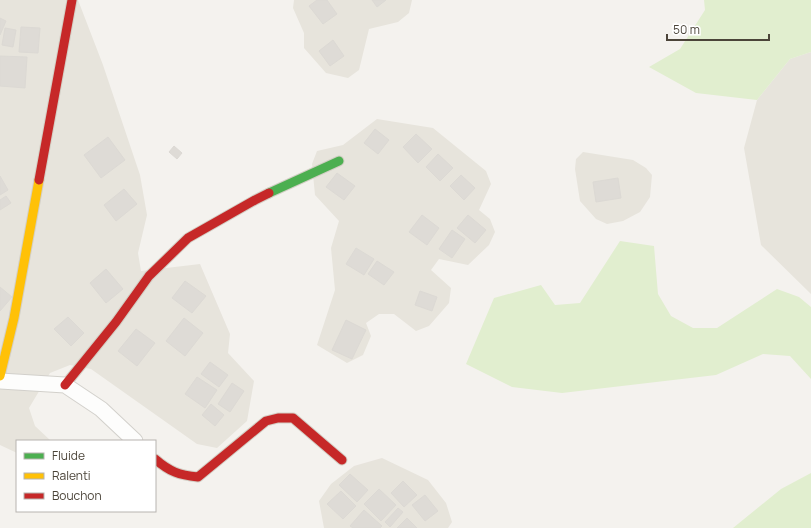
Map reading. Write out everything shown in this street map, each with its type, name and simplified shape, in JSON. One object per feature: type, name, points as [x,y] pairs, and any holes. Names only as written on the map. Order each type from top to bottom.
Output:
[{"type":"street","points":[[0,376],[14,318],[72,0]]},
{"type":"street","points":[[65,385],[116,322],[149,276],[188,238],[255,200],[339,161]]},
{"type":"street","points":[[0,381],[65,385],[101,409],[135,440]]},
{"type":"street","points":[[156,460],[167,470],[180,476],[198,477],[266,421],[278,418],[293,418],[342,460]]},
{"type":"shaded area","points":[[0,0],[78,0],[103,65],[140,175],[147,215],[138,253],[141,271],[200,264],[230,334],[228,353],[254,381],[247,421],[217,448],[197,444],[91,369],[70,365],[50,373],[29,408],[35,426],[50,440],[16,440],[16,453],[0,445]]},
{"type":"shaded area","points":[[294,0],[412,0],[409,13],[398,22],[369,29],[359,70],[348,78],[326,73],[304,48],[304,33],[293,8]]},
{"type":"shaded area","points":[[811,52],[811,294],[761,245],[744,148],[757,100],[790,59]]},
{"type":"shaded area","points":[[377,119],[433,128],[486,171],[491,184],[479,210],[490,219],[495,232],[489,245],[468,265],[439,259],[431,270],[451,288],[449,303],[429,326],[416,331],[394,314],[379,314],[366,323],[371,336],[363,355],[347,363],[317,345],[335,290],[331,248],[339,221],[315,195],[312,164],[317,151],[343,145]]},
{"type":"shaded area","points":[[583,152],[633,160],[646,168],[652,175],[650,197],[640,212],[623,221],[607,224],[596,219],[580,201],[575,169],[576,159]]},
{"type":"shaded area","points":[[382,458],[428,480],[446,503],[452,522],[448,528],[324,528],[319,501],[331,484],[354,466]]},
{"type":"green space","points":[[704,0],[811,0],[811,52],[790,59],[757,100],[696,93],[649,67],[680,49],[705,10]]},
{"type":"green space","points":[[620,241],[654,246],[658,294],[671,316],[693,328],[717,328],[777,289],[799,297],[811,307],[811,379],[790,356],[763,354],[716,375],[562,393],[512,387],[466,364],[494,298],[541,285],[555,305],[580,303]]},
{"type":"green space","points":[[811,473],[811,528],[733,528],[781,489]]},
{"type":"building","points":[[317,0],[327,0],[337,14],[323,24],[309,6]]},
{"type":"building","points":[[372,0],[386,0],[377,7]]},
{"type":"building","points":[[0,18],[6,21],[0,35]]},
{"type":"building","points":[[21,27],[40,28],[38,53],[19,52]]},
{"type":"building","points":[[5,28],[16,30],[13,47],[2,45]]},
{"type":"building","points":[[333,40],[344,56],[330,66],[319,51]]},
{"type":"building","points":[[0,56],[27,57],[25,88],[0,86]]},
{"type":"building","points":[[375,129],[389,140],[378,154],[364,143]]},
{"type":"building","points":[[416,134],[432,149],[418,163],[403,147]]},
{"type":"building","points":[[108,137],[125,160],[101,178],[84,155]]},
{"type":"building","points":[[174,146],[182,153],[177,159],[169,152]]},
{"type":"building","points":[[438,154],[453,168],[440,181],[426,167]]},
{"type":"building","points":[[337,173],[355,186],[344,200],[326,187]]},
{"type":"building","points":[[461,175],[475,188],[464,200],[450,186]]},
{"type":"building","points":[[0,176],[8,190],[0,195]]},
{"type":"building","points":[[618,178],[621,198],[596,202],[593,182]]},
{"type":"building","points":[[124,189],[137,204],[116,221],[104,205]]},
{"type":"building","points":[[6,196],[11,203],[0,210],[0,200]]},
{"type":"building","points":[[422,215],[439,228],[427,245],[409,232]]},
{"type":"building","points":[[468,215],[486,230],[475,243],[457,228]]},
{"type":"building","points":[[452,230],[465,239],[452,258],[439,249]]},
{"type":"building","points":[[356,248],[374,259],[364,275],[346,264]]},
{"type":"building","points":[[377,261],[394,272],[384,285],[368,274]]},
{"type":"building","points":[[106,269],[123,289],[106,303],[90,283]]},
{"type":"building","points":[[185,281],[206,296],[192,313],[172,298]]},
{"type":"building","points":[[0,287],[12,297],[0,311]]},
{"type":"building","points":[[420,291],[437,297],[432,311],[415,305]]},
{"type":"building","points":[[68,317],[84,333],[71,346],[54,329]]},
{"type":"building","points":[[184,318],[203,333],[185,356],[166,341]]},
{"type":"building","points":[[346,320],[366,330],[352,359],[332,350]]},
{"type":"building","points":[[136,329],[155,343],[137,366],[118,351]]},
{"type":"building","points":[[210,362],[228,375],[219,387],[201,374]]},
{"type":"building","points":[[197,377],[217,390],[205,408],[185,394]]},
{"type":"building","points":[[232,383],[244,391],[230,412],[218,404]]},
{"type":"building","points":[[211,404],[224,415],[215,426],[202,415]]},
{"type":"building","points":[[350,474],[368,490],[357,502],[339,485]]},
{"type":"building","points":[[403,481],[417,495],[404,507],[391,493]]},
{"type":"building","points":[[379,489],[396,505],[381,521],[364,504]]},
{"type":"building","points":[[341,491],[356,506],[343,519],[327,504]]},
{"type":"building","points":[[425,495],[438,511],[425,521],[412,505]]},
{"type":"building","points":[[398,508],[403,512],[390,527],[385,522]]},
{"type":"building","points":[[364,510],[382,526],[380,528],[353,528],[350,526]]},
{"type":"building","points":[[407,518],[417,528],[397,528]]},
{"type":"traffic: fast","points":[[269,193],[339,161]]},
{"type":"traffic: slow","points":[[0,376],[14,318],[39,180]]},
{"type":"traffic: jam","points":[[39,180],[72,0]]},
{"type":"traffic: jam","points":[[65,385],[116,322],[149,276],[188,238],[269,193]]},
{"type":"traffic: jam","points":[[156,460],[175,472],[198,477],[266,421],[278,418],[293,418],[342,460]]}]
